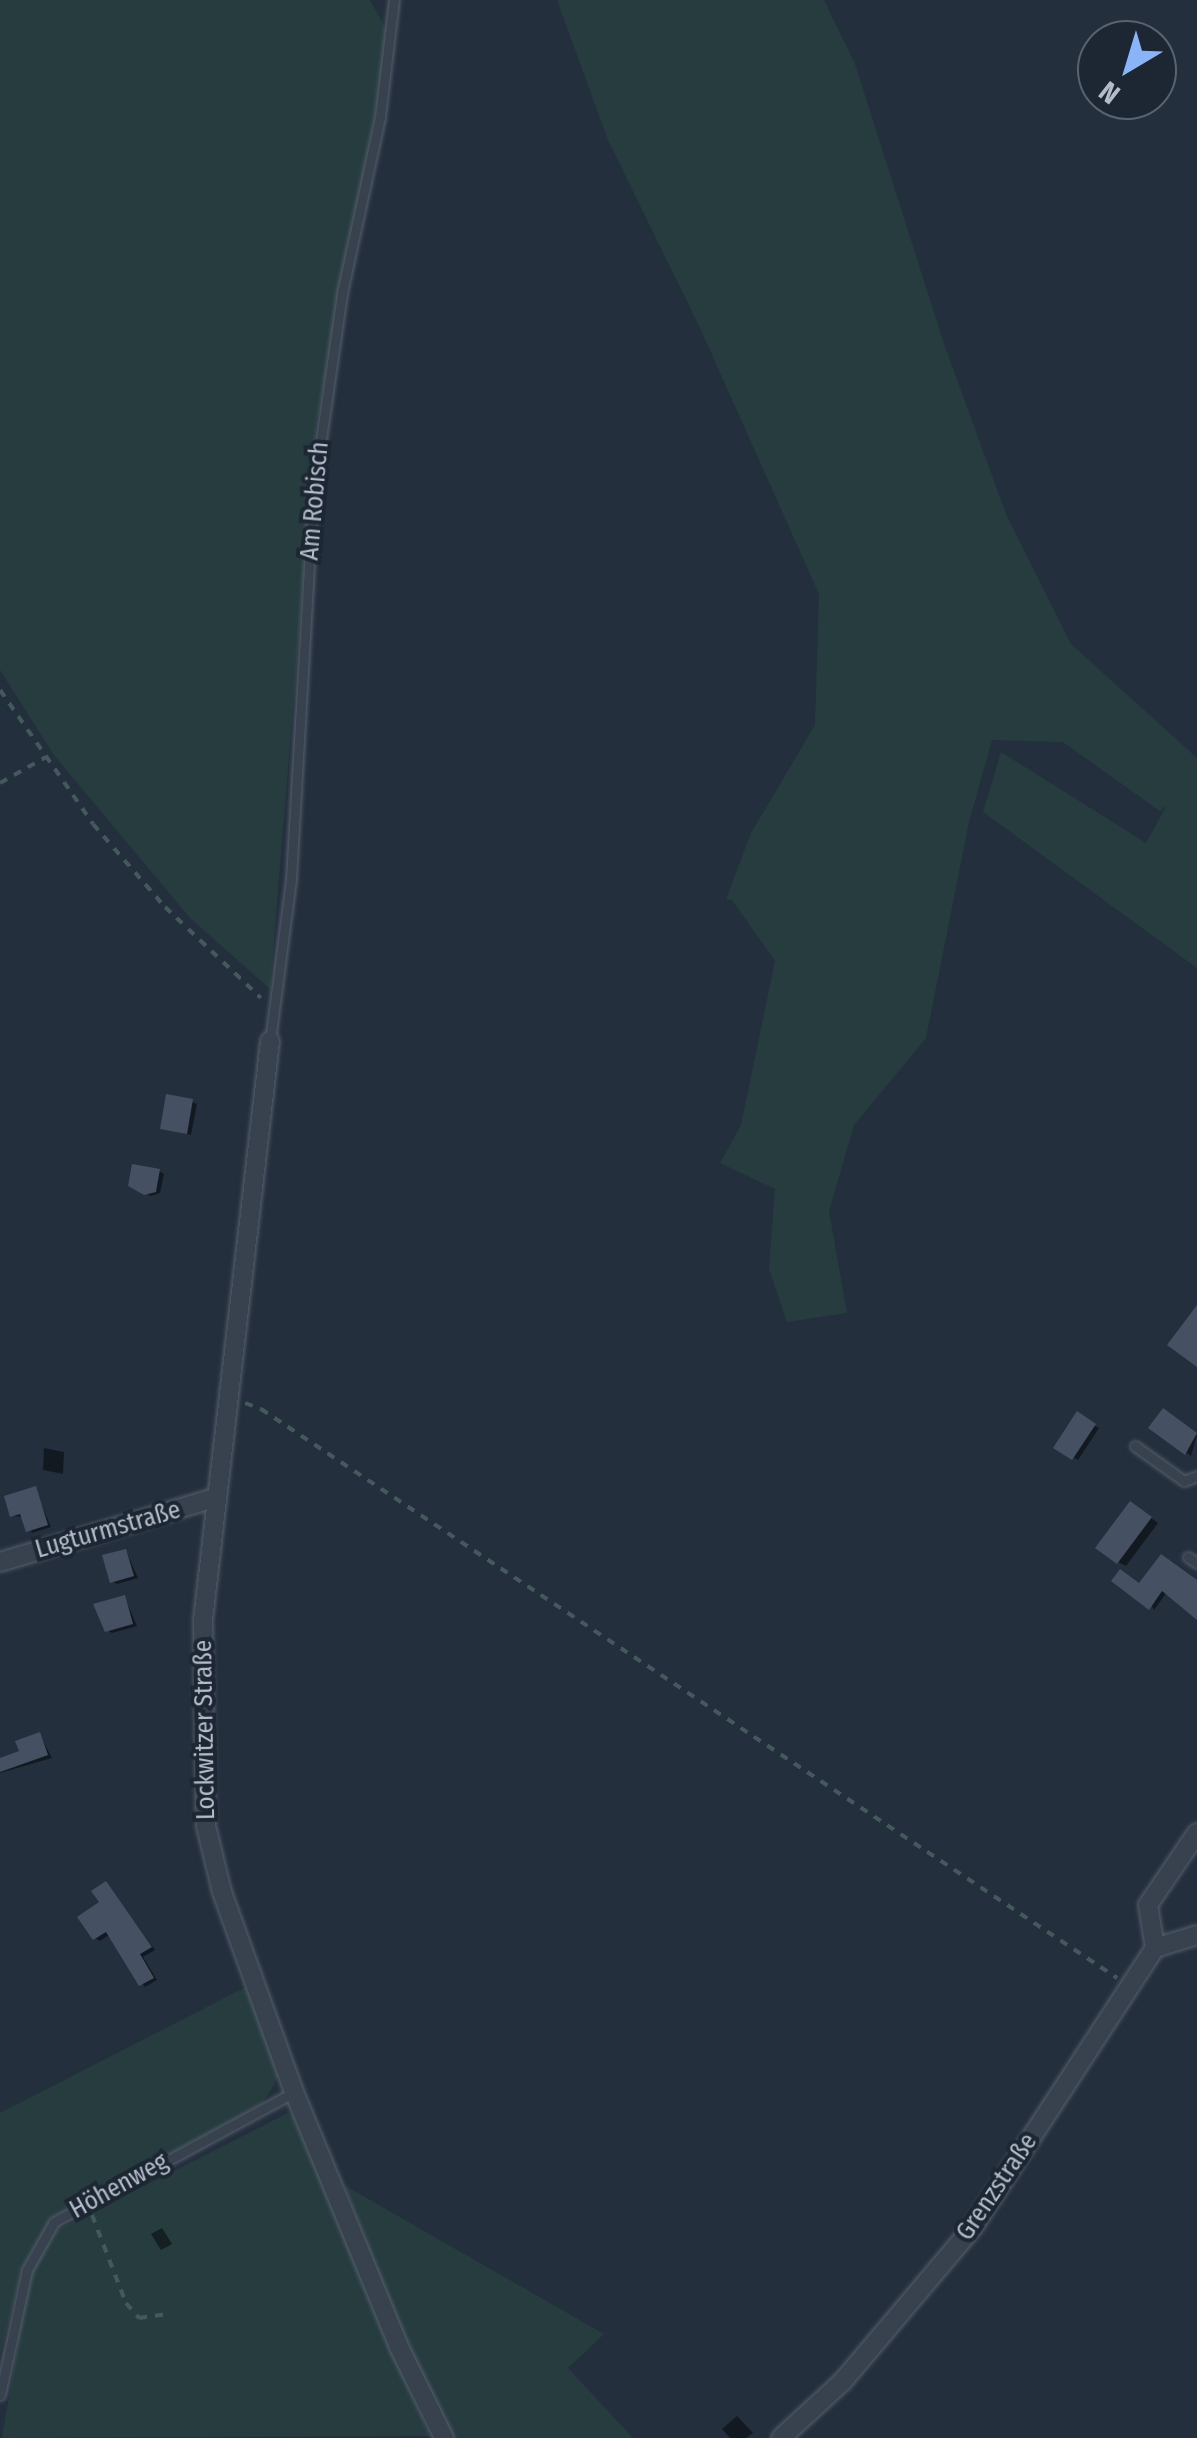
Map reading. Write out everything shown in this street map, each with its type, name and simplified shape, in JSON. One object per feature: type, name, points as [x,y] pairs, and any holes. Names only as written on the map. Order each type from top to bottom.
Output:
[{"type":"street","name":"Lockwitzer Straße","points":[[270,1041],[203,1620],[206,1826],[222,1892],[294,2092],[399,2347],[444,2438]]},
{"type":"street","name":"Lugturmstraße","points":[[0,1562],[215,1498]]},
{"type":"street","points":[[1197,1833],[1148,1905],[1155,1948],[1197,1935]]},
{"type":"street","name":"Grenzstraße","points":[[781,2438],[843,2381],[973,2226],[1155,1948]]},
{"type":"lane","name":"Am Robisch","points":[[270,1041],[291,879],[313,494],[342,293],[380,117],[394,0]]},
{"type":"lane","points":[[1135,1446],[1184,1482],[1197,1476]]},
{"type":"lane","name":"Höhenweg","points":[[0,2395],[35,2248],[54,2222],[294,2092]]},
{"type":"path","points":[[0,690],[93,824],[165,907],[238,979],[274,1007]]},
{"type":"path","points":[[0,783],[46,757]]},
{"type":"path","points":[[229,1396],[278,1420],[1130,1986]]},
{"type":"path","points":[[87,2201],[126,2303],[139,2318],[166,2314]]},
{"type":"green space","points":[[0,0],[370,0],[386,29],[380,89],[316,425],[270,989],[190,918],[54,755],[0,670]]},
{"type":"green space","points":[[557,0],[824,0],[855,64],[944,344],[1006,514],[1071,644],[1197,758],[1197,968],[983,812],[1001,752],[1146,843],[1167,805],[1160,811],[1063,742],[992,740],[969,822],[926,1038],[854,1125],[829,1211],[847,1313],[787,1322],[769,1269],[775,1189],[720,1163],[741,1125],[775,961],[732,900],[726,899],[751,833],[815,725],[819,594],[700,328],[608,140]]},
{"type":"green space","points":[[246,1987],[279,2076],[262,2104],[51,2218],[23,2267],[0,2355],[0,2113]]},
{"type":"green space","points":[[288,2113],[302,2120],[391,2350],[430,2436],[2,2438],[26,2295],[35,2260],[53,2232]]},
{"type":"green space","points":[[344,2185],[604,2334],[568,2368],[633,2438],[453,2438],[405,2343]]},
{"type":"building","points":[[166,1094],[193,1099],[187,1134],[160,1129]]},
{"type":"building","points":[[132,1164],[160,1169],[156,1192],[144,1195],[128,1186]]},
{"type":"building","points":[[1197,1305],[1197,1367],[1167,1345]]},
{"type":"building","points":[[1163,1408],[1197,1433],[1185,1455],[1148,1428]]},
{"type":"building","points":[[1077,1411],[1096,1424],[1072,1460],[1053,1448]]},
{"type":"building","points":[[36,1486],[48,1525],[26,1532],[20,1514],[10,1517],[4,1496]]},
{"type":"building","points":[[1130,1501],[1152,1517],[1117,1564],[1095,1548]]},
{"type":"building","points":[[126,1549],[134,1576],[110,1583],[102,1555]]},
{"type":"building","points":[[1161,1554],[1197,1580],[1197,1620],[1162,1591],[1149,1610],[1111,1581],[1120,1569],[1139,1583]]},
{"type":"building","points":[[125,1595],[133,1624],[105,1632],[93,1604]]},
{"type":"building","points":[[40,1732],[48,1755],[0,1772],[0,1758],[19,1751],[15,1741]]},
{"type":"building","points":[[106,1881],[152,1947],[140,1954],[154,1978],[139,1986],[106,1932],[93,1940],[77,1917],[99,1902],[91,1891]]}]
